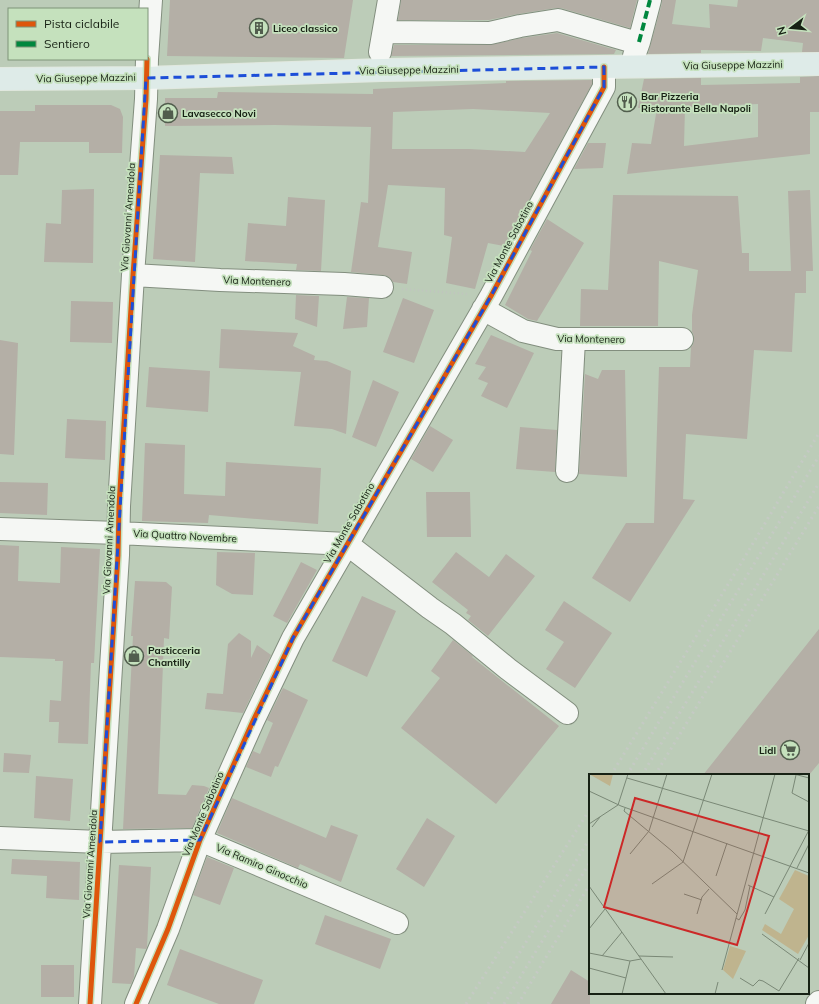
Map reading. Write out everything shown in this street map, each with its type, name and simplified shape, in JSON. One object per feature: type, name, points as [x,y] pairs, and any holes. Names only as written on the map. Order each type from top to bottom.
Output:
[{"type":"main road","name":"Via Giuseppe Mazzini","points":[[0,79],[147,65],[382,70],[819,64]]},
{"type":"street","name":"Via Giovanni Amendola","points":[[148,49],[151,0]]},
{"type":"street","points":[[389,0],[382,42],[490,33],[520,26],[558,20],[639,42]]},
{"type":"street","points":[[630,67],[639,42],[650,0]]},
{"type":"street","name":"Via Giovanni Amendola","points":[[90,1004],[118,555],[132,275],[146,99],[147,65]]},
{"type":"street","name":"Via Monte Sabotino","points":[[136,1004],[168,929],[200,840],[253,721],[293,638],[487,303],[604,87],[604,67]]},
{"type":"street","name":"Via Montenero","points":[[132,275],[382,287]]},
{"type":"street","name":"Via Montenero","points":[[487,303],[523,331],[557,340],[682,339]]},
{"type":"street","points":[[567,471],[574,340]]},
{"type":"street","name":"Via Quattro Novembre","points":[[0,529],[347,544]]},
{"type":"street","name":"Via Monte Sabotino","points":[[347,544],[567,713]]},
{"type":"street","name":"Via Ramiro Ginocchio","points":[[0,838],[100,842],[200,840],[398,923]]},
{"type":"path","points":[[382,287],[487,303]]},
{"type":"highlighted area","points":[[604,67],[604,87],[491,296],[293,638],[200,840],[100,842],[146,78]]},
{"type":"building","name":"Liceo classico","points":[[170,0],[353,0],[344,58],[167,56]]},
{"type":"building","points":[[401,0],[637,0],[630,28],[561,8],[489,20],[398,20]]},
{"type":"building","points":[[662,0],[676,0],[672,24],[710,28],[709,4],[737,7],[738,0],[819,0],[819,52],[802,52],[803,43],[763,38],[761,51],[701,50],[701,53],[648,54]]},
{"type":"building","points":[[557,33],[616,50],[614,54],[391,56],[394,45],[490,45],[522,38]]},
{"type":"building","points":[[819,76],[819,112],[810,112],[810,154],[627,174],[632,143],[651,144],[657,108],[638,108],[644,79],[701,78],[701,85],[800,83],[800,77]],"holes":[[[758,104],[758,137],[684,146],[685,107]]]},
{"type":"building","points":[[592,80],[592,84],[504,246],[488,243],[475,289],[446,283],[452,237],[444,235],[445,188],[388,185],[378,247],[412,252],[407,284],[393,282],[389,277],[383,275],[351,272],[361,202],[368,203],[371,127],[275,125],[165,126],[165,98],[217,98],[218,92],[373,94],[373,89],[506,83],[506,81]],"holes":[[[473,109],[550,113],[525,152],[469,149],[392,149],[393,112]]]},
{"type":"building","points":[[35,105],[111,105],[120,109],[123,117],[122,153],[89,153],[89,142],[20,142],[18,175],[0,175],[0,111],[35,111]]},
{"type":"building","points":[[588,143],[606,143],[603,168],[574,169]]},
{"type":"building","points":[[160,155],[232,157],[234,174],[200,173],[195,262],[153,259]]},
{"type":"building","points":[[94,189],[93,263],[44,262],[46,223],[61,224],[62,190]]},
{"type":"building","points":[[810,190],[813,271],[806,271],[806,293],[795,293],[792,352],[754,350],[747,439],[686,434],[683,499],[695,500],[630,602],[592,578],[626,523],[654,523],[659,367],[690,367],[691,347],[694,339],[692,332],[692,315],[698,270],[659,261],[658,326],[580,326],[581,289],[608,290],[613,195],[738,196],[742,253],[749,253],[749,271],[791,271],[788,191]]},
{"type":"building","points":[[288,197],[325,200],[321,271],[296,270],[297,264],[245,261],[248,223],[286,226]]},
{"type":"building","points":[[547,219],[584,243],[537,321],[528,319],[505,305],[532,251],[530,250]]},
{"type":"building","points":[[296,295],[319,296],[317,327],[295,319]]},
{"type":"building","points":[[347,297],[369,298],[367,327],[343,329]]},
{"type":"building","points":[[403,298],[434,310],[414,363],[383,352]]},
{"type":"building","points":[[71,301],[113,302],[112,343],[70,342]]},
{"type":"building","points":[[221,329],[298,333],[293,346],[315,356],[314,360],[327,361],[351,371],[346,434],[332,429],[294,426],[301,372],[219,368]]},
{"type":"building","points":[[491,335],[534,353],[507,408],[481,396],[488,383],[478,379],[486,367],[475,364]]},
{"type":"building","points":[[0,340],[18,343],[14,455],[0,454]]},
{"type":"building","points":[[149,367],[210,371],[208,412],[146,407]]},
{"type":"building","points":[[602,370],[625,370],[627,477],[579,474],[585,374],[598,379]]},
{"type":"building","points":[[373,380],[399,392],[376,447],[352,437]]},
{"type":"building","points":[[67,419],[106,421],[105,460],[65,458]]},
{"type":"building","points":[[430,426],[453,440],[433,472],[411,459]]},
{"type":"building","points":[[520,427],[557,430],[555,472],[516,469]]},
{"type":"building","points":[[145,443],[185,445],[184,494],[225,496],[226,462],[321,468],[318,524],[209,515],[208,523],[142,521]]},
{"type":"building","points":[[0,482],[48,483],[47,515],[0,513]]},
{"type":"building","points":[[426,492],[470,492],[471,537],[427,537]]},
{"type":"building","points":[[0,545],[19,546],[18,581],[60,583],[61,547],[100,549],[94,663],[91,663],[88,744],[58,743],[59,722],[49,722],[50,700],[61,701],[63,661],[55,661],[55,659],[0,657]]},
{"type":"building","points":[[217,552],[255,553],[253,595],[232,594],[216,585]]},
{"type":"building","points":[[456,552],[489,577],[506,554],[535,576],[488,636],[468,620],[471,616],[466,613],[468,610],[432,582]]},
{"type":"building","points":[[301,562],[317,570],[287,623],[273,616]]},
{"type":"building","points":[[135,581],[166,582],[172,587],[169,639],[164,638],[158,794],[186,795],[192,785],[209,788],[192,828],[123,829],[133,636],[131,636]]},
{"type":"building","points":[[362,596],[396,611],[367,677],[332,661]]},
{"type":"building","points":[[564,601],[612,633],[575,688],[546,669],[564,642],[545,630]]},
{"type":"building","points":[[819,629],[819,763],[809,775],[704,774]]},
{"type":"building","points":[[239,633],[251,641],[251,658],[257,645],[271,655],[243,713],[205,709],[207,693],[223,694],[228,644]]},
{"type":"building","points":[[453,640],[473,656],[472,657],[559,726],[496,804],[401,728],[440,678],[431,671]]},
{"type":"building","points":[[283,688],[308,700],[278,767],[275,766],[271,777],[246,767],[253,751],[260,754],[273,723],[267,720]]},
{"type":"building","points":[[4,753],[31,755],[29,773],[3,772]]},
{"type":"building","points":[[36,776],[73,779],[70,821],[34,818]]},
{"type":"building","points":[[232,798],[326,838],[331,825],[358,835],[341,882],[300,864],[298,868],[217,833]]},
{"type":"building","points":[[427,818],[455,836],[424,887],[396,869]]},
{"type":"building","points":[[207,857],[234,868],[220,905],[193,895]]},
{"type":"building","points":[[12,859],[80,862],[79,900],[46,898],[47,876],[11,874]]},
{"type":"building","points":[[119,865],[151,867],[147,947],[146,949],[136,948],[134,977],[131,984],[112,983]]},
{"type":"building","points":[[325,915],[391,939],[380,969],[315,944]]},
{"type":"building","points":[[180,949],[263,980],[254,1004],[219,1004],[167,985]]},
{"type":"building","points":[[41,965],[74,965],[74,997],[41,997]]},
{"type":"building","points":[[571,970],[589,981],[590,1004],[551,1004]]},
{"type":"railway","points":[[612,774],[819,433]]},
{"type":"railway","points":[[628,774],[819,456]]},
{"type":"railway","points":[[643,774],[819,483]]},
{"type":"railway","points":[[656,774],[819,506]]},
{"type":"railway","points":[[466,1004],[589,811]]},
{"type":"railway","points":[[488,1004],[589,840]]},
{"type":"railway","points":[[504,1004],[589,864]]},
{"type":"railway","points":[[518,1004],[589,886]]},
{"type":"marked path","points":[[639,42],[650,0]]},
{"type":"cycle path","points":[[90,1004],[118,555],[119,506],[133,275],[146,99],[147,60]]},
{"type":"cycle path","points":[[136,1004],[168,929],[200,840],[253,721],[293,638],[491,296],[604,87],[604,67]]},
{"type":"place","name":"Liceo classico","points":[[259,28]]},
{"type":"place","name":"Bar Pizzeria Ristorante Bella Napoli","points":[[627,102]]},
{"type":"place","name":"Lavasecco Novi","points":[[168,113]]},
{"type":"place","name":"Pasticceria Chantilly","points":[[134,656]]},
{"type":"place","name":"Lidl","points":[[790,750]]}]
